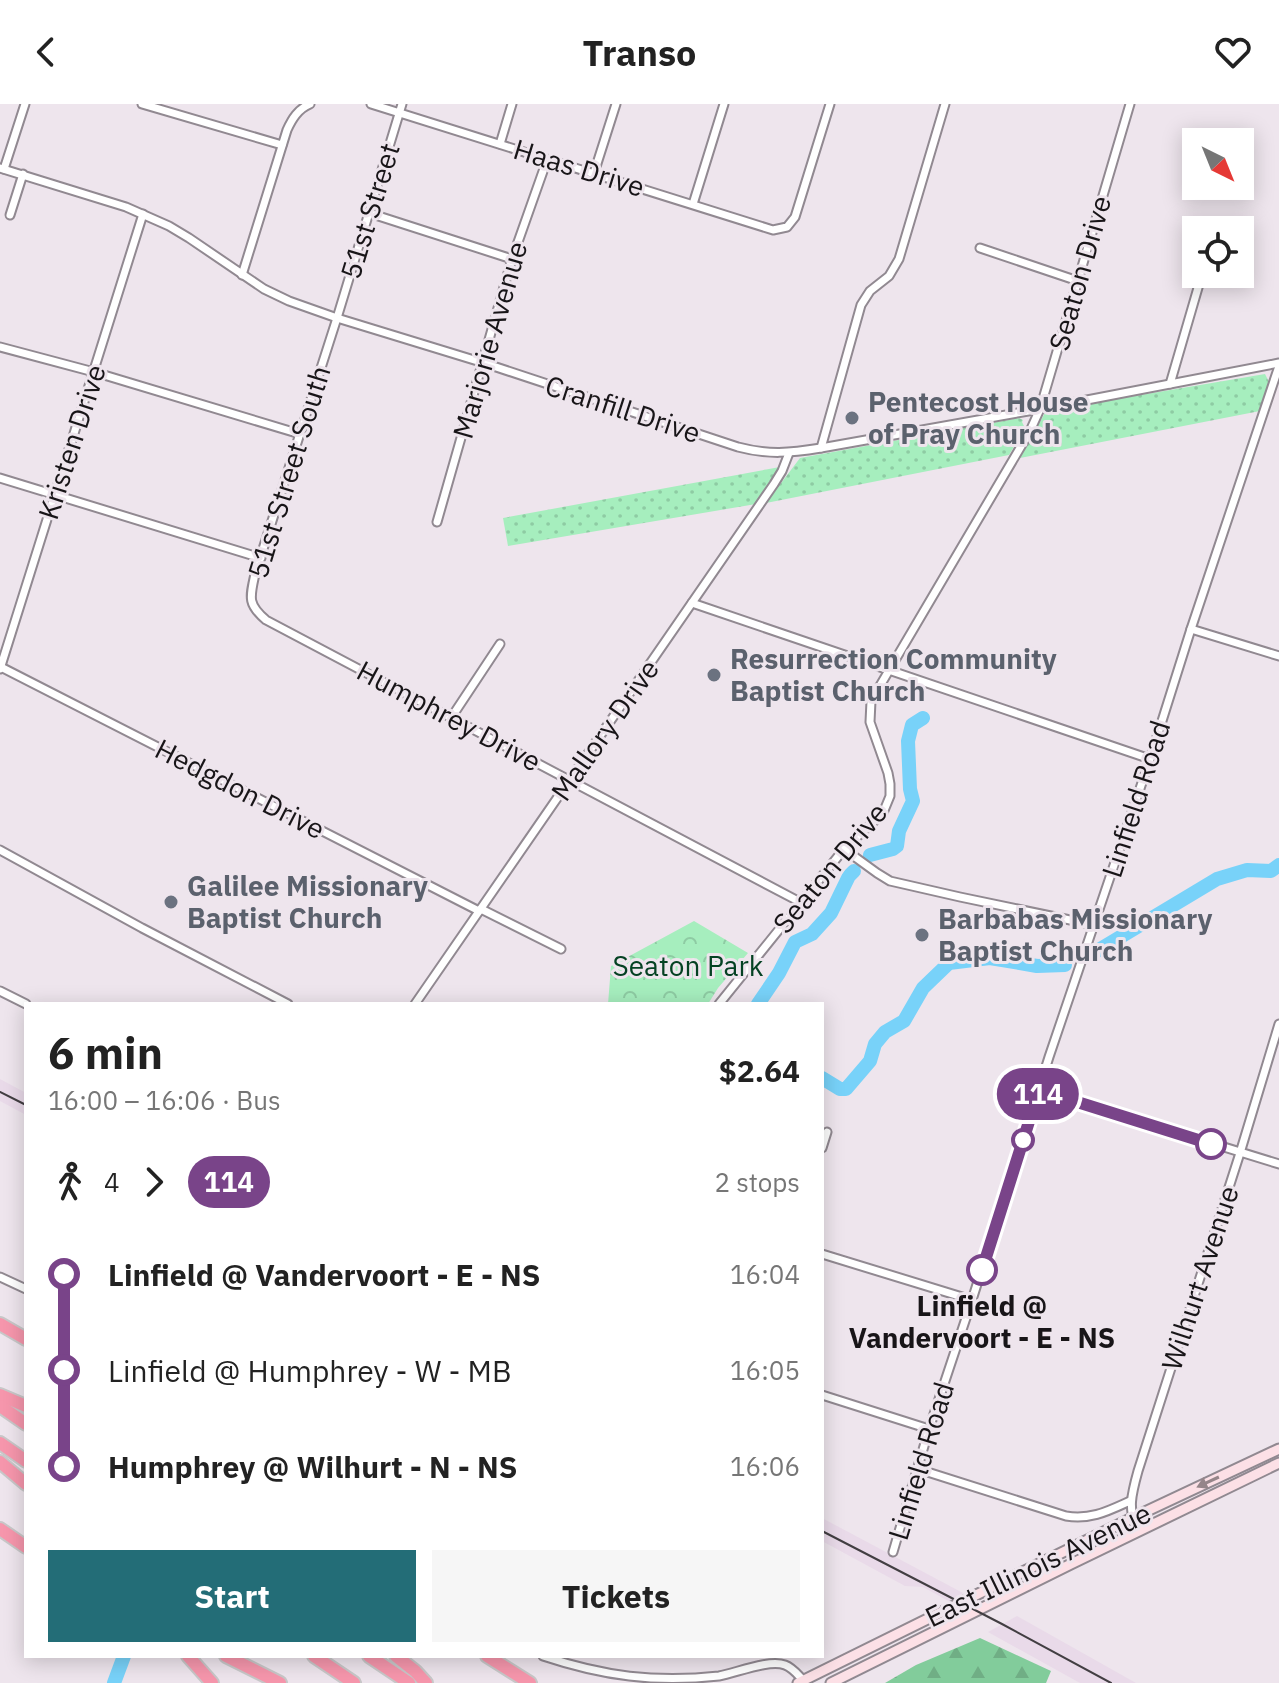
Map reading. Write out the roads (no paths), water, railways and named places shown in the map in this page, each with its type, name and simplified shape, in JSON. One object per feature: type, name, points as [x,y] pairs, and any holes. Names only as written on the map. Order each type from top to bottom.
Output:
[{"type":"highway","points":[[0,1324],[24,1338]]},
{"type":"highway","points":[[0,1395],[24,1405]]},
{"type":"highway","points":[[0,1406],[24,1423]]},
{"type":"highway","points":[[0,1443],[24,1460]]},
{"type":"highway","points":[[0,1462],[24,1482]]},
{"type":"highway","points":[[0,1529],[24,1546]]},
{"type":"highway","points":[[190,1658],[209,1680]]},
{"type":"highway","points":[[230,1658],[280,1683]]},
{"type":"highway","points":[[317,1658],[354,1683]]},
{"type":"highway","points":[[372,1658],[409,1683]]},
{"type":"highway","points":[[399,1658],[426,1683]]},
{"type":"highway","points":[[490,1658],[530,1683]]},
{"type":"main road","name":"East Illinois Avenue","points":[[803,1682],[1132,1518],[1279,1449]]},
{"type":"main road","name":"East Illinois Avenue","points":[[831,1683],[1279,1463]]},
{"type":"street","points":[[2,168],[25,104]]},
{"type":"street","points":[[142,104],[282,145]]},
{"type":"street","points":[[242,275],[293,117],[310,104]]},
{"type":"street","name":"Haas Drive","points":[[371,104],[401,108],[547,160],[773,230],[787,227],[795,217],[830,104]]},
{"type":"street","points":[[500,144],[512,104]]},
{"type":"street","points":[[594,173],[616,104]]},
{"type":"street","points":[[693,204],[724,104]]},
{"type":"street","points":[[821,448],[861,305],[870,291],[894,270],[899,259],[945,104]]},
{"type":"street","name":"Seaton Drive","points":[[721,1002],[844,849],[883,813],[890,796],[888,773],[870,722],[871,701],[1040,409],[1130,104]]},
{"type":"street","name":"51st Street","points":[[337,318],[401,108]]},
{"type":"street","name":"Marjorie Avenue","points":[[437,522],[512,259],[547,160]]},
{"type":"street","name":"Cranfill Drive","points":[[2,168],[143,214],[189,238],[264,289],[289,301],[738,447],[765,453],[821,448],[1279,364]]},
{"type":"street","points":[[10,215],[23,174]]},
{"type":"street","points":[[369,213],[512,259]]},
{"type":"street","name":"Kristen Drive","points":[[0,668],[143,214]]},
{"type":"street","points":[[980,248],[1078,281]]},
{"type":"street","points":[[1170,384],[1198,288]]},
{"type":"street","name":"51st Street South","points":[[266,620],[252,606],[250,596],[337,318]]},
{"type":"street","points":[[0,347],[300,434]]},
{"type":"street","name":"Linfield Road","points":[[893,1552],[929,1429],[1039,1090],[1279,364]]},
{"type":"street","name":"Mallory Drive","points":[[416,1002],[774,484],[789,453]]},
{"type":"street","points":[[0,478],[261,558]]},
{"type":"street","points":[[692,603],[1150,759]]},
{"type":"street","name":"Humphrey Drive","points":[[266,620],[800,902]]},
{"type":"street","points":[[1191,629],[1279,656]]},
{"type":"street","points":[[451,718],[500,644]]},
{"type":"street","name":"Hedgdon Drive","points":[[0,668],[561,949]]},
{"type":"street","points":[[844,849],[890,881],[1094,925]]},
{"type":"street","points":[[0,850],[284,1002]]},
{"type":"street","points":[[0,991],[24,1003]]},
{"type":"street","name":"Wilhurt Avenue","points":[[1137,1532],[1130,1501],[1279,1024]]},
{"type":"street","points":[[1039,1090],[1279,1164]]},
{"type":"street","points":[[824,1142],[827,1132]]},
{"type":"street","points":[[824,1255],[972,1300]]},
{"type":"street","points":[[0,1277],[24,1288]]},
{"type":"street","points":[[824,1396],[929,1429]]},
{"type":"street","points":[[918,1469],[1079,1518],[1102,1514],[1130,1501]]},
{"type":"street","points":[[558,1658],[604,1675],[665,1680],[721,1676],[776,1663],[792,1668],[803,1682]]},
{"type":"waterway","points":[[870,855],[897,846],[899,831],[913,801],[908,741],[912,725],[923,718]]},
{"type":"waterway","points":[[1097,951],[1217,879],[1247,870],[1271,871],[1279,865]]},
{"type":"waterway","points":[[759,1002],[795,942],[812,934],[831,913],[854,871]]},
{"type":"waterway","points":[[824,1079],[840,1089],[846,1089],[870,1061],[875,1044],[885,1032],[904,1021],[923,988],[949,963],[990,958],[1037,966],[1065,965]]},
{"type":"waterway","points":[[114,1683],[123,1658]]},
{"type":"railway","points":[[0,1092],[24,1104]]},
{"type":"railway","points":[[824,1532],[1111,1683]]},
{"type":"place","name":"Pentecost House of Pray Church","points":[[852,418]]},
{"type":"place","name":"Resurrection Community Baptist Church","points":[[714,675]]},
{"type":"place","name":"Galilee Missionary Baptist Church","points":[[171,902]]},
{"type":"place","name":"Barbabas Missionary Baptist Church","points":[[922,935]]},
{"type":"place","name":"Linfield @ Vandervoort - E - NS","points":[[982,1270]]},
{"type":"park label","name":"Seaton Park","points":[[688,966]]}]
